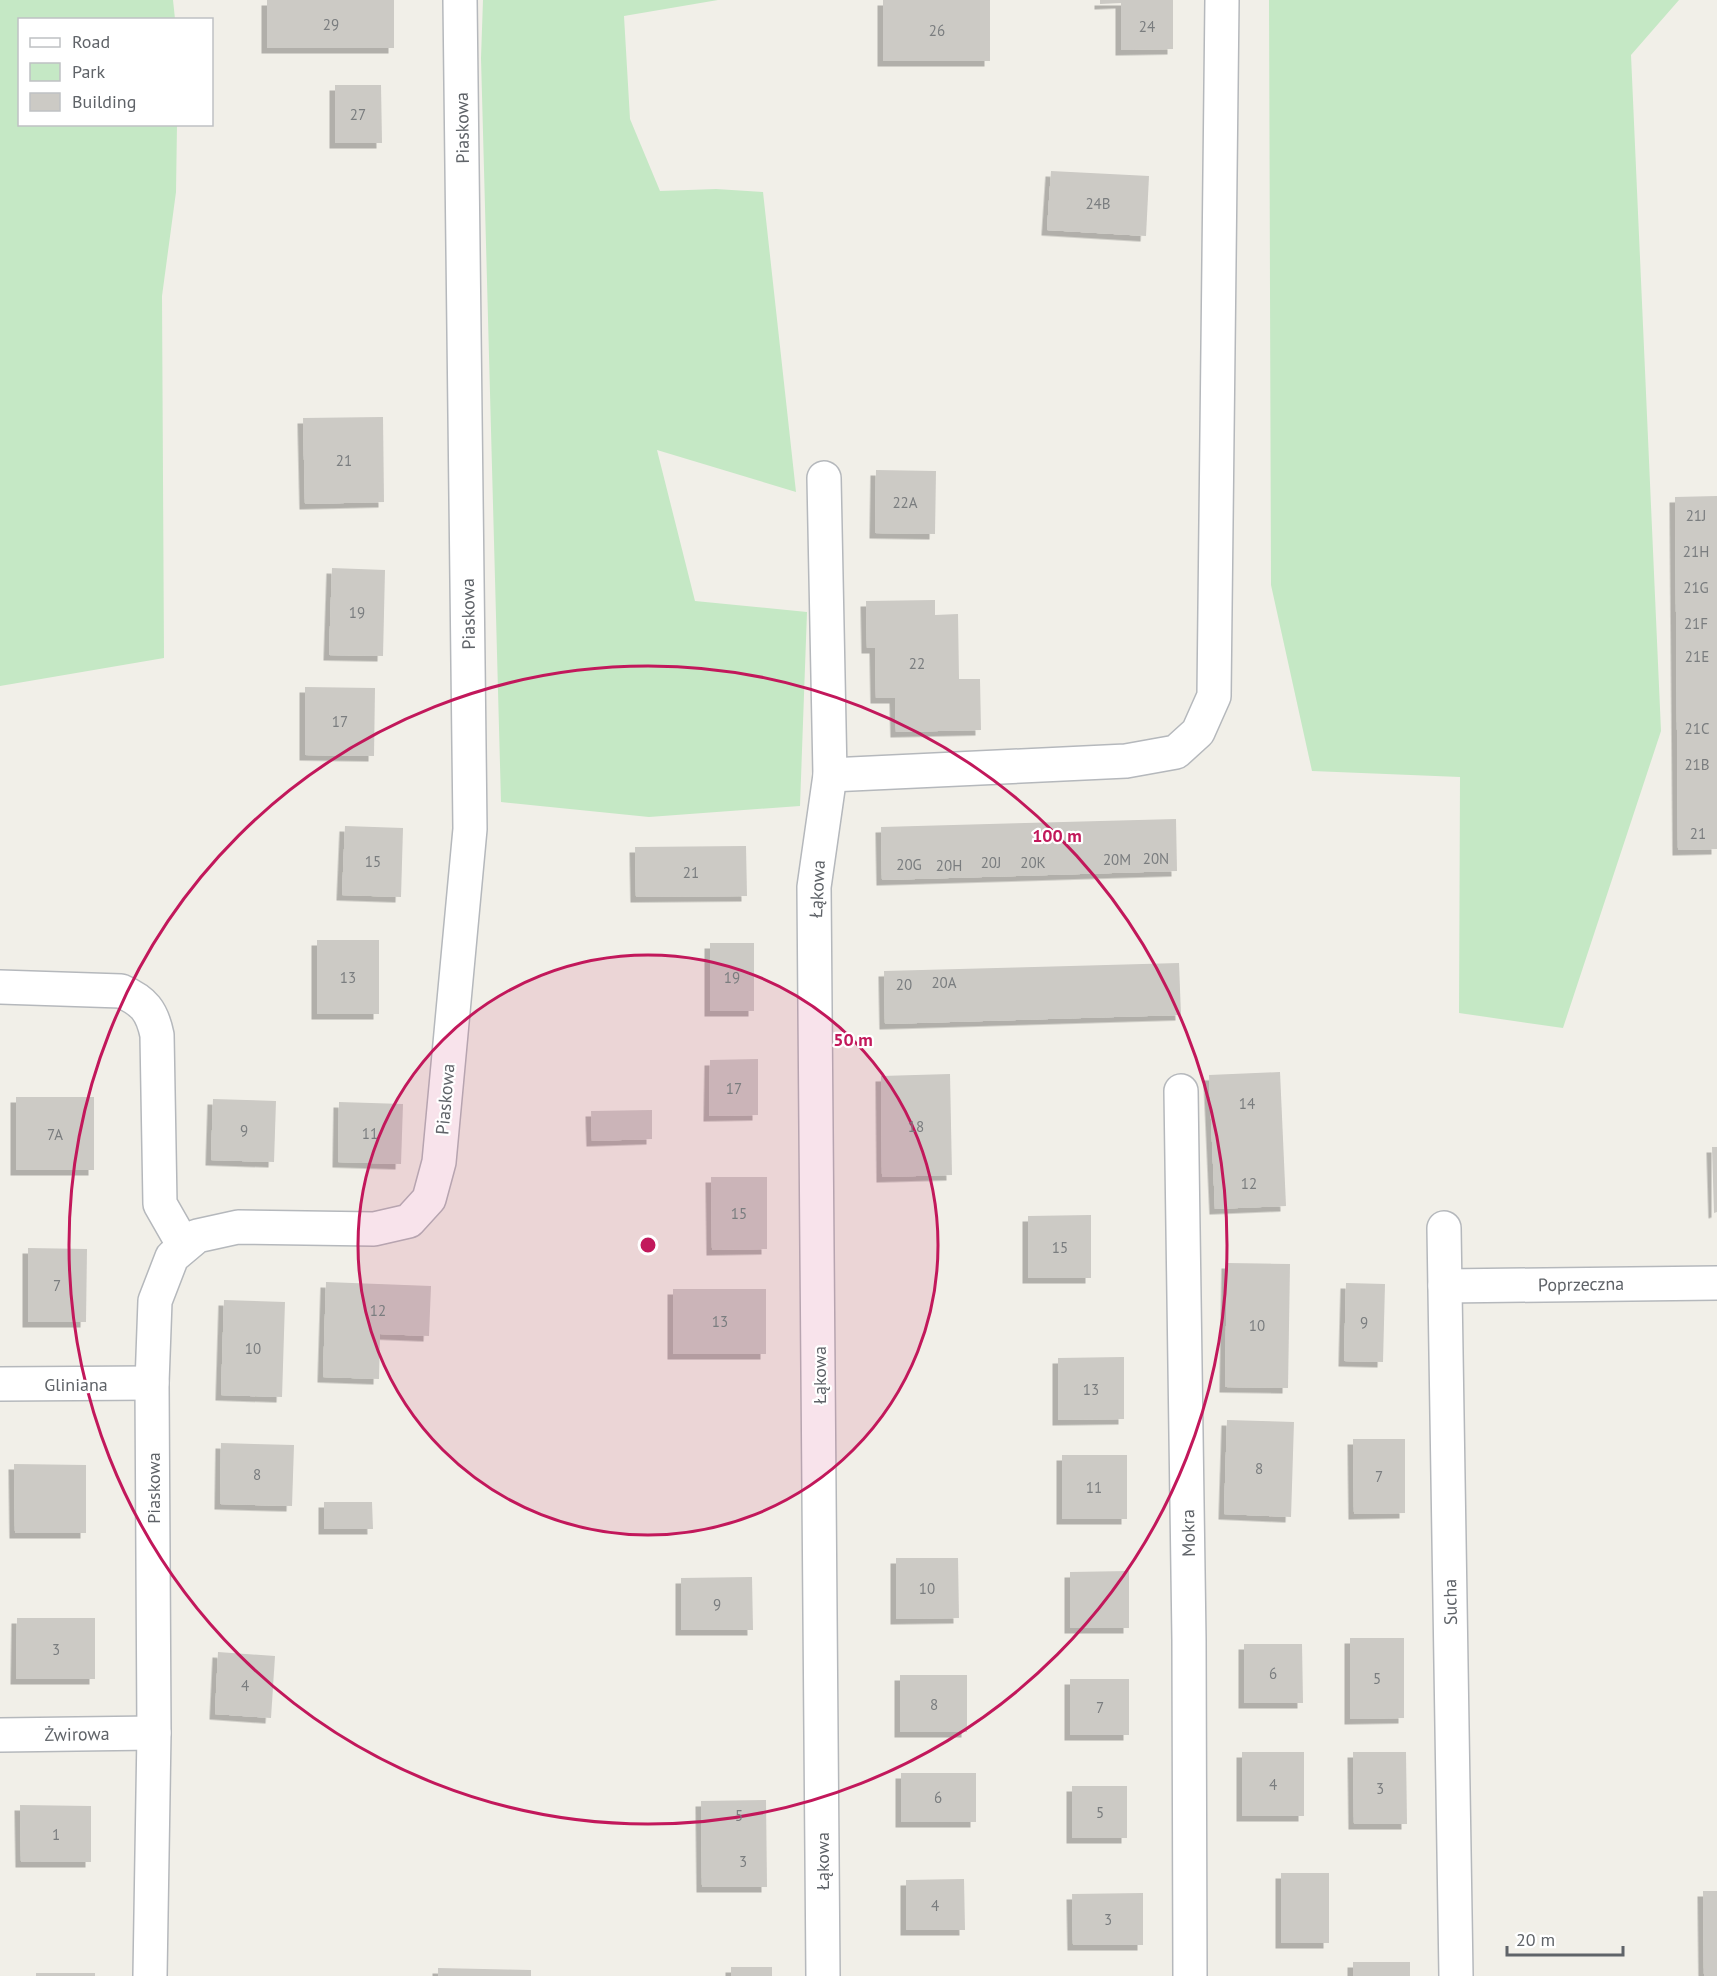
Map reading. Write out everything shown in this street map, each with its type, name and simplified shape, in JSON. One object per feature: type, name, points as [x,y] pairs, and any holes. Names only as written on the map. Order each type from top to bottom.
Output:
[{"type":"street","name":"Piaskowa","points":[[150,1976],[154,1733],[152,1383],[155,1301],[172,1257],[197,1236],[238,1227],[374,1229],[409,1221],[429,1199],[439,1162],[470,829],[460,0]]},
{"type":"street","points":[[830,774],[1126,761],[1176,752],[1198,732],[1214,696],[1222,0]]},
{"type":"street","name":"Łąkowa","points":[[823,1976],[814,887],[830,774],[824,478]]},
{"type":"street","points":[[0,987],[121,991],[135,998],[146,1008],[154,1020],[158,1035],[160,1204],[184,1246]]},
{"type":"street","name":"Mokra","points":[[1181,1091],[1189,1640],[1190,1976]]},
{"type":"street","name":"Sucha","points":[[1444,1228],[1456,1976]]},
{"type":"street","name":"Poprzeczna","points":[[1445,1286],[1717,1283]]},
{"type":"street","name":"Gliniana","points":[[0,1384],[152,1383]]},
{"type":"street","name":"Żwirowa","points":[[0,1735],[154,1733]]},
{"type":"green space","points":[[0,0],[173,0],[175,18],[18,18],[18,126],[177,126],[176,192],[162,296],[164,658],[0,686]]},
{"type":"green space","points":[[483,0],[718,0],[624,16],[630,119],[660,191],[716,189],[763,192],[796,492],[657,450],[695,601],[807,612],[800,806],[649,817],[501,802],[481,58]]},
{"type":"green space","points":[[1269,0],[1679,0],[1631,55],[1661,731],[1563,1028],[1459,1013],[1460,777],[1312,771],[1271,585]]},
{"type":"building","points":[[267,0],[394,0],[394,48],[267,48]]},
{"type":"building","points":[[883,0],[990,0],[990,61],[883,61]]},
{"type":"building","points":[[1100,0],[1173,0],[1173,49],[1121,50],[1121,3],[1100,4]]},
{"type":"building","points":[[335,85],[381,85],[382,143],[335,143]]},
{"type":"building","points":[[1051,171],[1149,176],[1146,236],[1047,230]]},
{"type":"building","points":[[383,417],[384,502],[305,504],[303,418]]},
{"type":"building","points":[[876,470],[936,471],[935,534],[875,533]]},
{"type":"building","points":[[1717,496],[1717,849],[1678,850],[1675,497]]},
{"type":"building","points":[[332,568],[385,570],[383,656],[329,655]]},
{"type":"building","points":[[935,600],[935,615],[958,614],[959,679],[980,679],[981,730],[896,732],[895,698],[876,698],[875,648],[867,648],[866,601]]},
{"type":"building","points":[[305,687],[375,688],[374,756],[305,755]]},
{"type":"building","points":[[1176,819],[1177,871],[882,880],[881,827]]},
{"type":"building","points":[[345,826],[403,828],[401,897],[342,895]]},
{"type":"building","points":[[746,846],[747,896],[636,897],[635,847]]},
{"type":"building","points":[[317,940],[379,940],[379,1014],[317,1014]]},
{"type":"building","points":[[710,943],[754,943],[754,1011],[710,1011]]},
{"type":"building","points":[[1179,963],[1181,1015],[885,1024],[884,971]]},
{"type":"building","points":[[758,1059],[758,1115],[709,1116],[710,1060]]},
{"type":"building","points":[[1280,1072],[1286,1206],[1215,1209],[1209,1075]]},
{"type":"building","points":[[950,1074],[952,1175],[882,1177],[881,1076]]},
{"type":"building","points":[[16,1097],[94,1097],[94,1170],[16,1170]]},
{"type":"building","points":[[213,1099],[276,1101],[274,1162],[211,1160]]},
{"type":"building","points":[[339,1102],[403,1104],[401,1164],[338,1162]]},
{"type":"building","points":[[652,1110],[652,1139],[592,1141],[591,1111]]},
{"type":"building","points":[[1712,1147],[1717,1147],[1717,1212],[1714,1213]]},
{"type":"building","points":[[711,1177],[767,1177],[767,1249],[712,1250]]},
{"type":"building","points":[[1091,1215],[1091,1278],[1028,1278],[1028,1216]]},
{"type":"building","points":[[28,1248],[87,1249],[86,1322],[28,1322]]},
{"type":"building","points":[[1227,1263],[1290,1264],[1288,1388],[1225,1387]]},
{"type":"building","points":[[326,1282],[431,1286],[429,1336],[380,1334],[379,1379],[323,1377]]},
{"type":"building","points":[[1346,1283],[1385,1284],[1383,1362],[1344,1361]]},
{"type":"building","points":[[673,1289],[766,1289],[766,1354],[673,1354]]},
{"type":"building","points":[[224,1300],[285,1302],[282,1397],[221,1395]]},
{"type":"building","points":[[1124,1357],[1124,1419],[1058,1420],[1058,1358]]},
{"type":"building","points":[[1227,1420],[1294,1422],[1291,1517],[1224,1514]]},
{"type":"building","points":[[1353,1439],[1405,1439],[1405,1513],[1354,1514]]},
{"type":"building","points":[[221,1443],[294,1445],[292,1506],[220,1504]]},
{"type":"building","points":[[1062,1455],[1127,1455],[1127,1519],[1062,1519]]},
{"type":"building","points":[[14,1464],[86,1465],[86,1533],[15,1533]]},
{"type":"building","points":[[324,1502],[372,1502],[373,1529],[324,1529]]},
{"type":"building","points":[[896,1558],[958,1558],[959,1618],[896,1619]]},
{"type":"building","points":[[1129,1571],[1129,1628],[1070,1628],[1070,1572]]},
{"type":"building","points":[[752,1577],[753,1630],[681,1630],[681,1578]]},
{"type":"building","points":[[17,1618],[95,1618],[95,1679],[16,1679]]},
{"type":"building","points":[[1350,1638],[1404,1638],[1404,1718],[1350,1719]]},
{"type":"building","points":[[1244,1644],[1302,1644],[1303,1703],[1244,1703]]},
{"type":"building","points":[[218,1652],[275,1656],[271,1718],[215,1714]]},
{"type":"building","points":[[900,1675],[967,1675],[967,1732],[900,1732]]},
{"type":"building","points":[[1070,1679],[1129,1679],[1129,1735],[1070,1735]]},
{"type":"building","points":[[1242,1752],[1304,1752],[1304,1816],[1242,1816]]},
{"type":"building","points":[[1353,1752],[1406,1752],[1407,1824],[1354,1824]]},
{"type":"building","points":[[901,1773],[976,1773],[976,1822],[901,1822]]},
{"type":"building","points":[[1072,1786],[1127,1786],[1127,1838],[1072,1838]]},
{"type":"building","points":[[766,1800],[767,1887],[702,1887],[701,1801]]},
{"type":"building","points":[[20,1805],[91,1806],[91,1862],[21,1862]]},
{"type":"building","points":[[1281,1873],[1329,1873],[1329,1943],[1281,1943]]},
{"type":"building","points":[[964,1879],[965,1930],[906,1930],[906,1880]]},
{"type":"building","points":[[1703,1891],[1717,1891],[1717,1976],[1704,1976]]},
{"type":"building","points":[[1143,1893],[1143,1945],[1073,1945],[1072,1894]]},
{"type":"building","points":[[1353,1962],[1410,1962],[1410,1976],[1353,1976]]},
{"type":"building","points":[[731,1967],[772,1967],[772,1976],[731,1976]]},
{"type":"building","points":[[438,1968],[531,1970],[531,1976],[438,1976]]},
{"type":"building","points":[[36,1973],[95,1973],[95,1976],[36,1976]]}]
